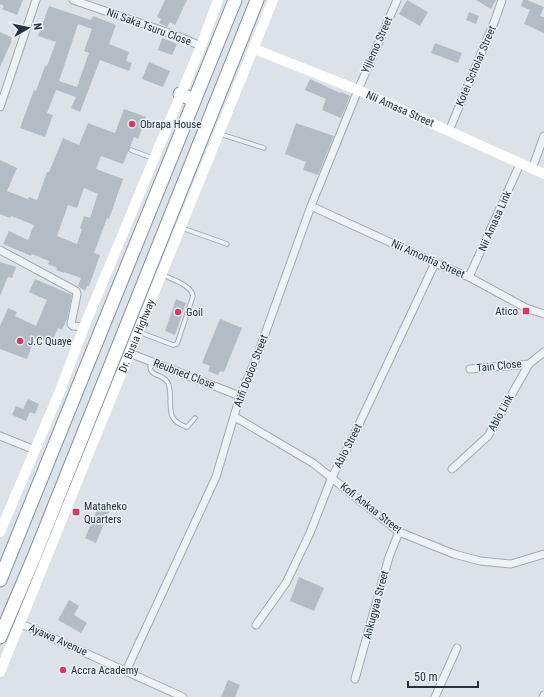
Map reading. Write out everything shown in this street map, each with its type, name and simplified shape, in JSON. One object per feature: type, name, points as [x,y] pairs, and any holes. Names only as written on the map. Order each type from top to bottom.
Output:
[{"type":"highway","points":[[0,580],[235,0]]},
{"type":"highway","name":"Dr. Busia Highway","points":[[0,637],[34,557],[258,0]]},
{"type":"highway","points":[[180,94],[194,100]]},
{"type":"street","points":[[0,105],[36,0]]},
{"type":"street","name":"Nii Saka Tsuru Close","points":[[74,0],[175,35],[201,46]]},
{"type":"street","points":[[0,532],[60,391],[84,327],[153,158],[201,46],[218,0]]},
{"type":"street","name":"Dr. Busia Highway","points":[[0,672],[273,0]]},
{"type":"street","name":"Yijiemo Street","points":[[358,90],[397,0]]},
{"type":"street","name":"Kotei Scholar Street","points":[[449,131],[502,0]]},
{"type":"street","name":"Nii Amasa Street","points":[[254,49],[358,90],[544,174]]},
{"type":"street","name":"Atifi Dodoo Street","points":[[126,670],[216,477],[240,396],[256,359],[311,206],[358,90]]},
{"type":"street","points":[[532,169],[544,136]]},
{"type":"street","name":"Nii Amasa Link","points":[[469,277],[520,164]]},
{"type":"street","name":"Nii Amontia Street","points":[[311,206],[469,277],[526,308],[544,314]]},
{"type":"street","points":[[0,250],[76,291],[77,294],[71,324],[73,326],[84,327]]},
{"type":"street","name":"Ablo Street","points":[[256,625],[286,583],[310,533],[332,477],[435,263]]},
{"type":"street","name":"Ablo Link","points":[[452,469],[493,430],[529,364],[544,352]]},
{"type":"street","name":"Reubned Close","points":[[129,353],[240,396]]},
{"type":"street","name":"Tain Close","points":[[470,369],[529,364]]},
{"type":"street","name":"Kofi Ankaa Street","points":[[234,416],[313,463],[399,532],[454,554],[480,560],[511,564],[544,554]]},
{"type":"street","points":[[0,436],[35,450]]},
{"type":"street","name":"Ankugyaa Street","points":[[355,679],[389,557],[399,532]]},
{"type":"street","name":"Ayawa Avenue","points":[[19,623],[183,697]]},
{"type":"street","points":[[435,697],[457,648]]},
{"type":"lane","points":[[219,134],[264,148]]},
{"type":"lane","points":[[131,150],[153,158]]},
{"type":"lane","points":[[181,227],[227,244]]},
{"type":"lane","points":[[138,331],[173,345],[177,344],[193,292],[189,288],[162,274]]},
{"type":"lane","points":[[151,361],[149,368],[151,371],[166,380],[169,385],[171,414],[173,420],[178,424],[187,427],[195,418]]},
{"type":"building","points":[[0,0],[23,0],[17,15],[2,9],[4,6],[0,4]]},
{"type":"building","points":[[165,0],[187,0],[175,25],[170,22],[167,27],[159,23],[161,19],[157,17]]},
{"type":"building","points":[[407,0],[428,12],[420,26],[399,14]]},
{"type":"building","points":[[476,0],[496,0],[491,9]]},
{"type":"building","points":[[523,0],[527,0],[544,7],[540,16],[544,17],[544,33],[524,24],[530,10],[521,6]]},
{"type":"building","points":[[49,6],[91,20],[93,16],[116,25],[109,44],[129,52],[126,61],[132,63],[129,71],[100,60],[80,112],[71,108],[76,97],[56,90],[47,113],[53,115],[45,137],[20,128],[34,90],[36,91],[56,42],[38,36]],"holes":[[[78,24],[92,29],[84,51],[89,53],[77,87],[59,81]]]},
{"type":"building","points":[[469,12],[479,16],[476,24],[466,20]]},
{"type":"building","points":[[0,32],[13,38],[0,67]]},
{"type":"building","points":[[162,38],[177,44],[172,55],[158,50]]},
{"type":"building","points":[[435,43],[462,53],[458,63],[431,53]]},
{"type":"building","points":[[149,62],[170,71],[163,87],[142,79]]},
{"type":"building","points":[[310,79],[350,96],[341,118],[322,110],[326,99],[305,90]]},
{"type":"building","points":[[124,109],[146,117],[138,139],[134,137],[123,164],[101,156],[96,169],[123,179],[109,219],[107,218],[94,253],[100,255],[89,286],[87,286],[85,291],[78,286],[81,278],[56,270],[57,268],[48,264],[49,261],[32,254],[31,256],[3,244],[9,231],[28,240],[34,225],[11,216],[10,218],[0,214],[0,160],[17,168],[7,191],[28,199],[29,197],[37,200],[47,172],[49,172],[63,138],[79,145],[88,123],[115,133]],"holes":[[[84,188],[98,194],[90,218],[84,216],[80,228],[82,229],[77,244],[57,236],[68,205],[77,208]]]},
{"type":"building","points":[[296,123],[334,136],[318,175],[303,170],[306,162],[285,154]]},
{"type":"building","points":[[0,262],[16,267],[12,278],[8,277],[0,296]]},
{"type":"building","points":[[35,279],[72,295],[67,319],[62,330],[58,328],[51,344],[35,337],[27,359],[0,349],[0,326],[8,308],[17,312],[15,316],[36,326],[47,300],[29,292]]},
{"type":"building","points":[[176,299],[186,303],[175,335],[165,331]]},
{"type":"building","points":[[220,319],[242,328],[224,372],[220,371],[218,375],[208,371],[210,366],[202,363]]},
{"type":"building","points":[[28,399],[39,404],[35,414],[30,412],[26,421],[12,415],[16,406],[23,409]]},
{"type":"building","points":[[100,502],[111,507],[96,543],[85,538]]},
{"type":"building","points":[[299,577],[324,588],[314,611],[290,601]]},
{"type":"building","points":[[69,600],[79,606],[74,615],[87,623],[81,633],[58,620]]},
{"type":"building","points":[[228,680],[240,685],[235,697],[221,697]]},
{"type":"place","name":"Obrapa House","points":[[132,124]]},
{"type":"place","name":"Atico","points":[[526,311]]},
{"type":"place","name":"Goil","points":[[178,312]]},
{"type":"place","name":"J.C Quaye","points":[[20,341]]},
{"type":"place","name":"Mataheko Quarters","points":[[76,512]]},
{"type":"place","name":"Accra Academy","points":[[63,670]]}]
